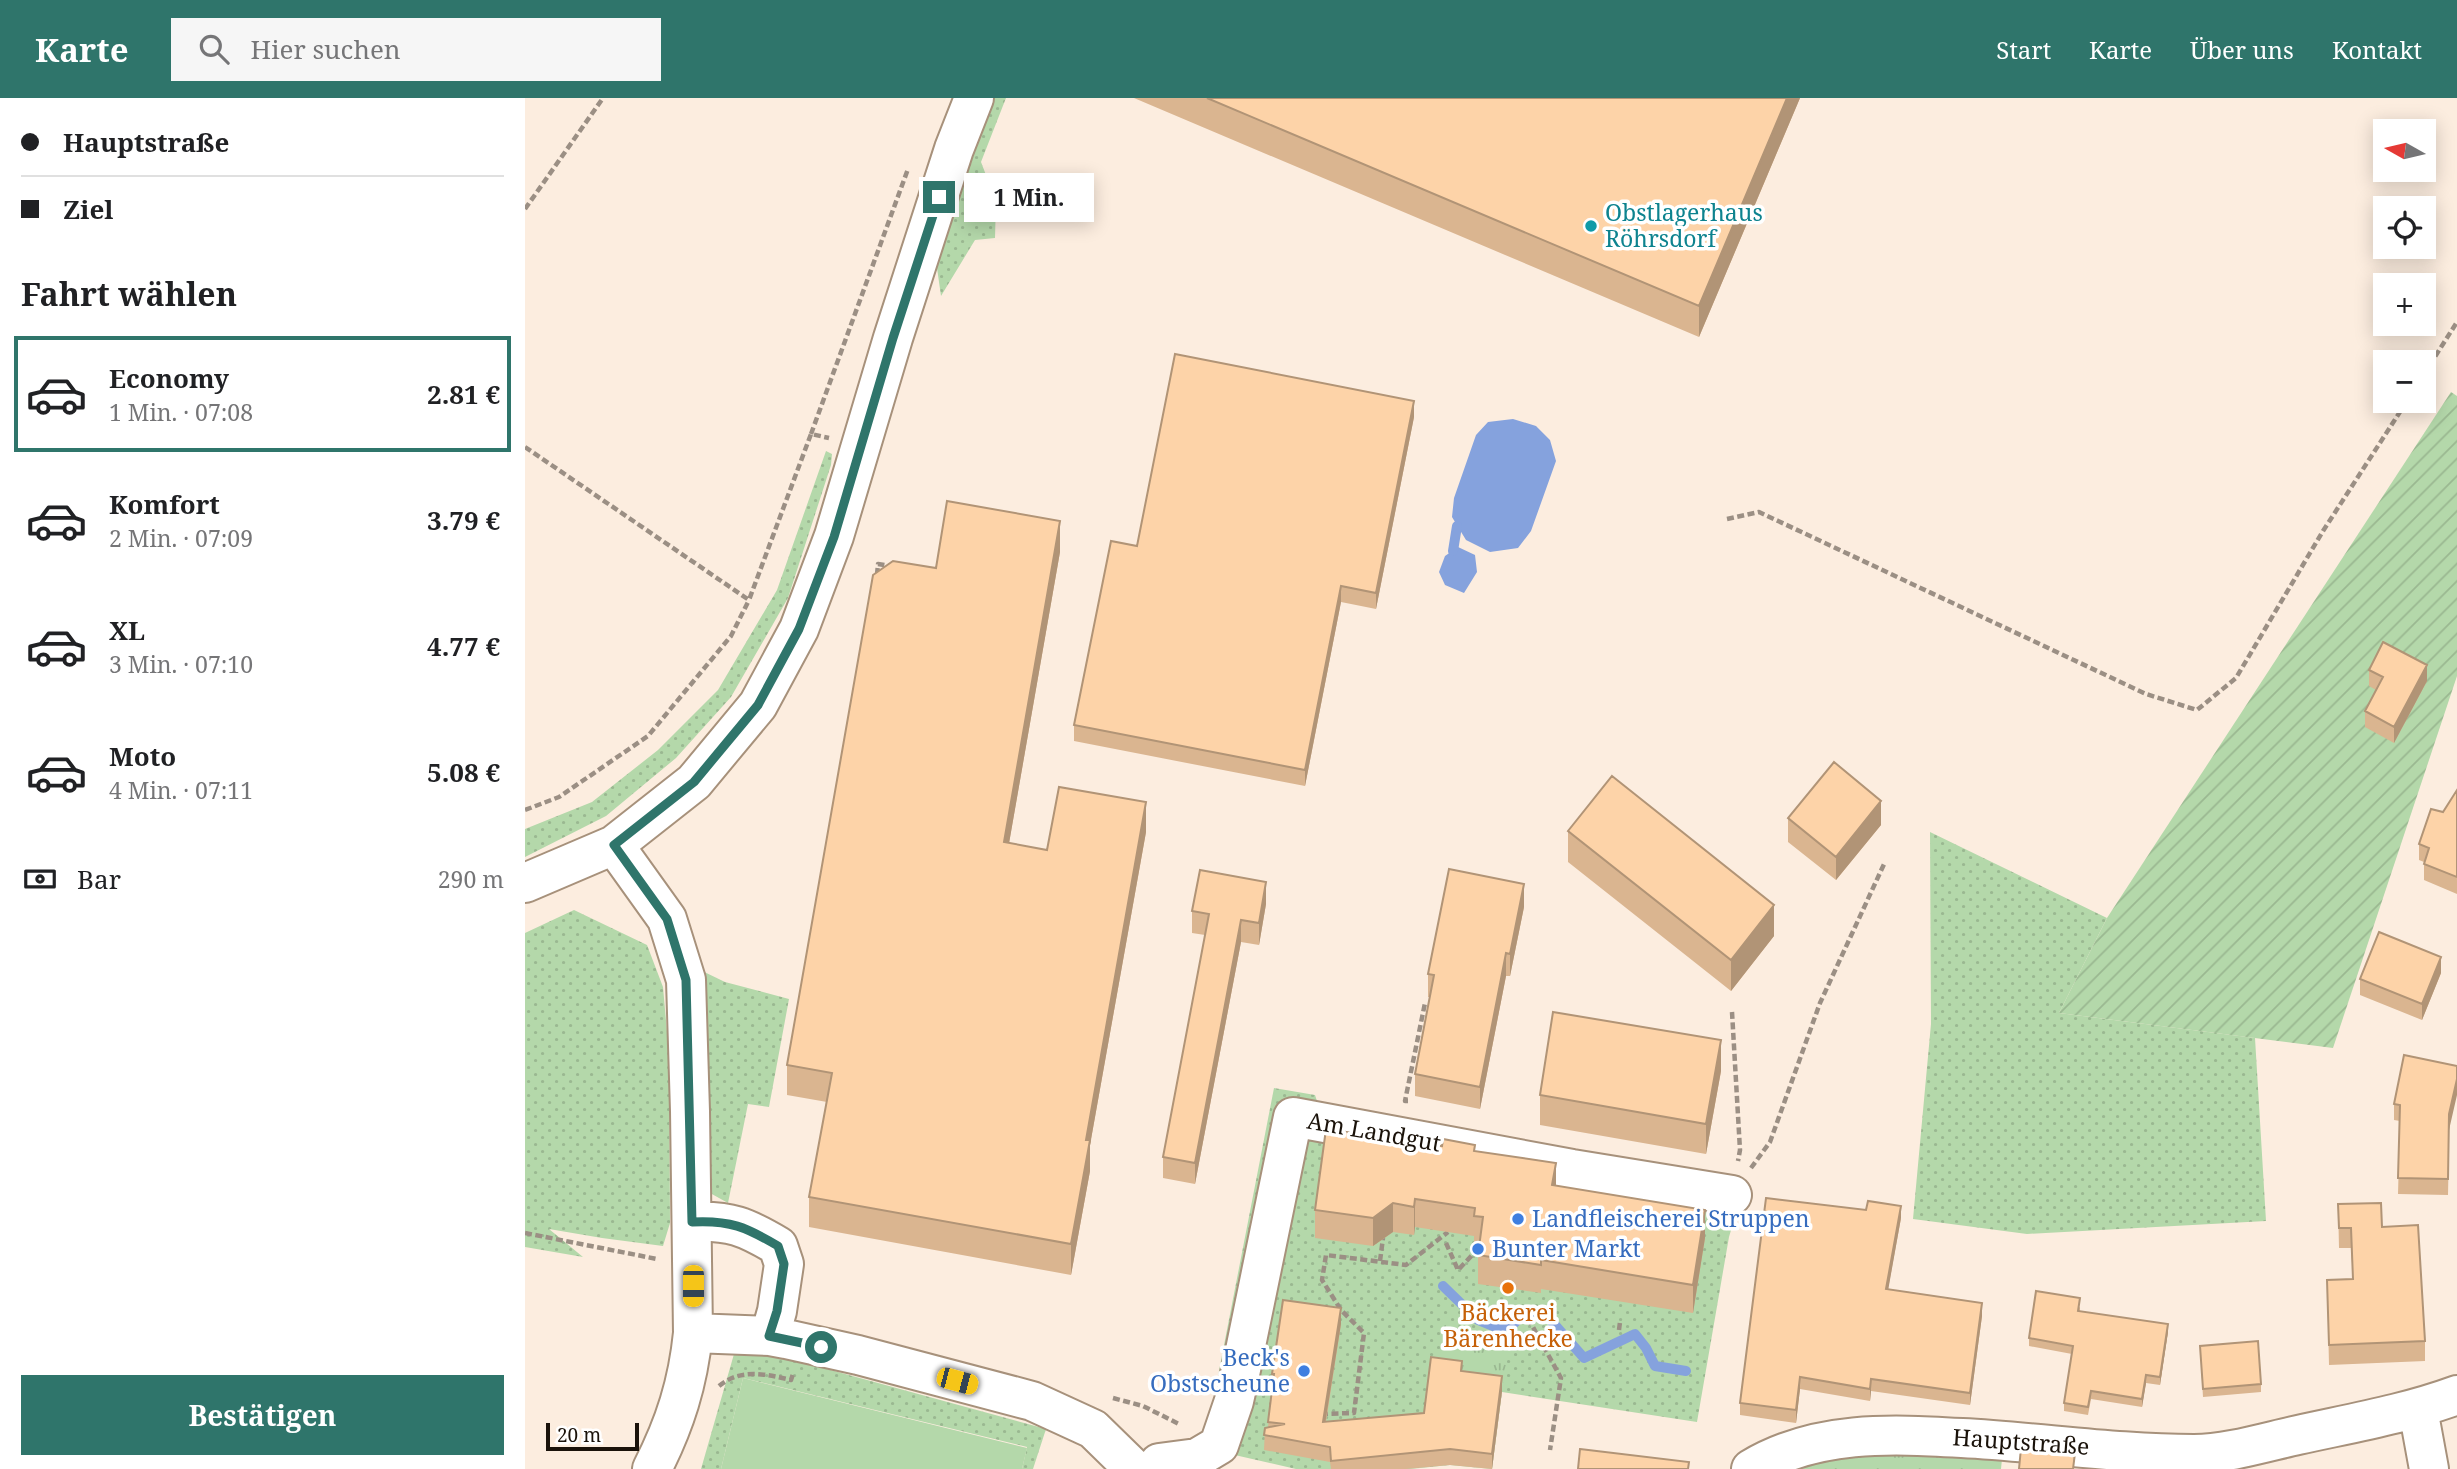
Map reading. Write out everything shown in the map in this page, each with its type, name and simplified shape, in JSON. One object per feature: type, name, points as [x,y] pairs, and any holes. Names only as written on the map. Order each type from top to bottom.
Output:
[{"type":"street","points":[[525,883],[614,845],[694,782],[758,705],[799,629],[834,537],[901,313],[954,149],[974,98]]},
{"type":"street","points":[[614,845],[667,919],[686,980],[693,1333],[690,1367],[682,1400],[652,1469]]},
{"type":"street","name":"Am Landgut","points":[[1155,1469],[1159,1463],[1197,1458],[1219,1445],[1234,1401],[1293,1117],[1572,1169],[1732,1195]]},
{"type":"street","points":[[692,1222],[718,1220],[750,1230],[778,1246],[784,1264],[777,1311],[786,1339]]},
{"type":"street","points":[[693,1333],[786,1339],[1032,1401],[1093,1429],[1134,1469]]},
{"type":"street","name":"Hauptstraße","points":[[1751,1469],[1811,1443],[1880,1436],[2035,1442],[2197,1454],[2254,1445],[2418,1409],[2457,1395]]},
{"type":"street","points":[[2418,1409],[2428,1469]]},
{"type":"path","points":[[525,209],[603,98]]},
{"type":"path","points":[[525,810],[559,797],[648,736],[731,636],[749,600],[912,158]]},
{"type":"path","points":[[2436,355],[2457,322]]},
{"type":"path","points":[[1727,519],[1759,512],[2147,694],[2197,710],[2236,678],[2323,531],[2399,413]]},
{"type":"path","points":[[811,434],[830,439]]},
{"type":"path","points":[[525,447],[749,600]]},
{"type":"path","points":[[875,587],[879,564],[896,568]]},
{"type":"path","points":[[1770,1142],[1820,1003],[1885,862]]},
{"type":"path","points":[[1415,1102],[1405,1101],[1425,1003]]},
{"type":"path","points":[[1733,1012],[1740,1150]]},
{"type":"path","points":[[1308,1412],[1321,1415],[1354,1413],[1364,1333],[1341,1310],[1322,1280],[1326,1255],[1406,1265],[1448,1232]]},
{"type":"path","points":[[525,1233],[673,1262],[693,1262]]},
{"type":"path","points":[[1380,1261],[1383,1238]]},
{"type":"path","points":[[1446,1243],[1458,1270],[1478,1249]]},
{"type":"path","points":[[1523,1309],[1561,1378],[1550,1450]]},
{"type":"path","points":[[1619,1330],[1620,1322]]},
{"type":"path","points":[[712,1392],[730,1377],[758,1373],[791,1380],[786,1339]]},
{"type":"green space","points":[[990,98],[1006,98],[981,162],[996,201],[995,238],[975,240],[941,296],[937,268],[937,236]]},
{"type":"green space","points":[[2451,392],[2457,396],[2457,676],[2333,1048],[2059,1013],[2107,918]]},
{"type":"green space","points":[[826,451],[832,454],[831,465],[788,598],[731,697],[676,758],[606,816],[525,857],[525,829],[592,802],[658,750],[718,690],[777,590]]},
{"type":"green space","points":[[1930,832],[2107,918],[2059,1013],[2255,1038],[2266,1221],[2027,1234],[1913,1219],[1931,1024]]},
{"type":"green space","points":[[574,910],[647,945],[663,987],[669,1054],[670,1223],[663,1246],[549,1229],[583,1257],[525,1247],[525,933]]},
{"type":"green space","points":[[694,967],[725,982],[789,999],[769,1107],[748,1104],[728,1203],[710,1193]]},
{"type":"green space","points":[[1274,1088],[1315,1095],[1319,1107],[1745,1183],[1729,1237],[1697,1422],[1502,1392],[1492,1469],[1450,1465],[1410,1469],[1296,1469],[1204,1448]]},
{"type":"green space","points":[[1446,1325],[1511,1333],[1502,1391],[1461,1386],[1439,1373]]},
{"type":"green space","points":[[734,1354],[783,1357],[1046,1429],[1033,1469],[1022,1469],[1027,1447],[743,1378],[721,1469],[701,1469]]},
{"type":"green space","points":[[743,1378],[1027,1448],[1022,1469],[721,1469]]},
{"type":"green space","points":[[1895,1452],[2002,1459],[2001,1469],[1785,1469],[1805,1463]]},
{"type":"water","points":[[1513,419],[1536,426],[1550,440],[1556,461],[1531,531],[1518,548],[1490,552],[1466,540],[1452,517],[1454,498],[1476,435],[1488,422]]},
{"type":"water","points":[[1458,547],[1475,555],[1477,572],[1464,593],[1445,585],[1439,572],[1445,556]]},
{"type":"building","name":"Obstlagerhaus Röhrsdorf","points":[[1207,98],[1787,98],[1699,306]]},
{"type":"building","points":[[1175,354],[1414,401],[1376,593],[1341,586],[1305,770],[1074,725],[1111,541],[1137,546]]},
{"type":"building","points":[[947,501],[1060,521],[1004,842],[1047,850],[1059,787],[1146,802],[1086,1140],[1090,1140],[1071,1244],[809,1197],[832,1073],[787,1065],[873,575],[893,561],[936,568]]},
{"type":"building","points":[[2383,642],[2427,665],[2394,727],[2365,711],[2383,677],[2369,670]]},
{"type":"building","points":[[1834,762],[1881,801],[1836,857],[1788,818]]},
{"type":"building","points":[[1612,776],[1774,905],[1731,960],[1568,831]]},
{"type":"building","points":[[2457,790],[2457,877],[2424,864],[2429,848],[2419,844],[2431,809],[2443,812]]},
{"type":"building","points":[[1449,869],[1524,884],[1510,954],[1506,953],[1480,1087],[1415,1074],[1434,975],[1428,974]]},
{"type":"building","points":[[1200,870],[1266,882],[1259,923],[1241,920],[1195,1163],[1163,1157],[1209,914],[1192,911]]},
{"type":"building","points":[[2379,932],[2441,957],[2422,1004],[2360,979]]},
{"type":"building","points":[[1553,1012],[1721,1040],[1706,1124],[1540,1095]]},
{"type":"building","points":[[2404,1055],[2457,1066],[2457,1079],[2449,1114],[2448,1179],[2398,1178],[2400,1105],[2394,1104]]},
{"type":"building","points":[[1326,1129],[1442,1146],[1443,1139],[1475,1145],[1474,1151],[1556,1163],[1552,1185],[1705,1210],[1693,1285],[1541,1260],[1541,1265],[1478,1255],[1483,1217],[1474,1216],[1475,1208],[1415,1199],[1414,1207],[1393,1203],[1373,1218],[1315,1210]]},
{"type":"building","points":[[1766,1198],[1866,1210],[1868,1201],[1901,1206],[1886,1289],[1982,1303],[1970,1393],[1871,1379],[1870,1389],[1800,1377],[1796,1410],[1740,1403]]},
{"type":"building","points":[[2381,1203],[2382,1227],[2418,1225],[2425,1341],[2329,1345],[2327,1280],[2353,1279],[2351,1228],[2339,1228],[2338,1204]]},
{"type":"building","points":[[2036,1291],[2080,1298],[2078,1311],[2168,1324],[2160,1377],[2146,1375],[2142,1399],[2091,1391],[2088,1407],[2064,1403],[2073,1346],[2029,1338]]},
{"type":"building","points":[[1283,1300],[1341,1308],[1323,1422],[1424,1413],[1431,1357],[1462,1361],[1461,1371],[1502,1376],[1492,1454],[1450,1449],[1331,1461],[1330,1447],[1264,1435],[1265,1428],[1285,1424],[1268,1422]]},
{"type":"building","points":[[2258,1341],[2261,1384],[2203,1389],[2200,1346]]},
{"type":"building","points":[[2021,1448],[2075,1453],[2073,1469],[2019,1469]]},
{"type":"building","points":[[1580,1449],[1689,1462],[1688,1469],[1578,1469]]},
{"type":"waterway","points":[[1453,551],[1457,526]]},
{"type":"waterway","points":[[1443,1286],[1478,1320],[1495,1327],[1512,1325],[1521,1317],[1539,1312],[1548,1317],[1584,1358],[1635,1334],[1655,1366],[1686,1371]]},
{"type":"place","name":"Obstlagerhaus Röhrsdorf","points":[[1591,226]]},
{"type":"place","name":"Landfleischerei Struppen","points":[[1518,1219]]},
{"type":"place","name":"Bunter Markt","points":[[1478,1249]]},
{"type":"place","name":"Bäckerei Bärenhecke","points":[[1508,1288]]},
{"type":"place","name":"Beck's Obstscheune","points":[[1304,1371]]},
{"type":"route","points":[[821,1347],[769,1336],[777,1311],[784,1264],[778,1246],[750,1230],[718,1220],[692,1222],[686,980],[667,919],[614,845],[694,782],[758,705],[799,629],[834,537],[893,338],[939,197]]}]
